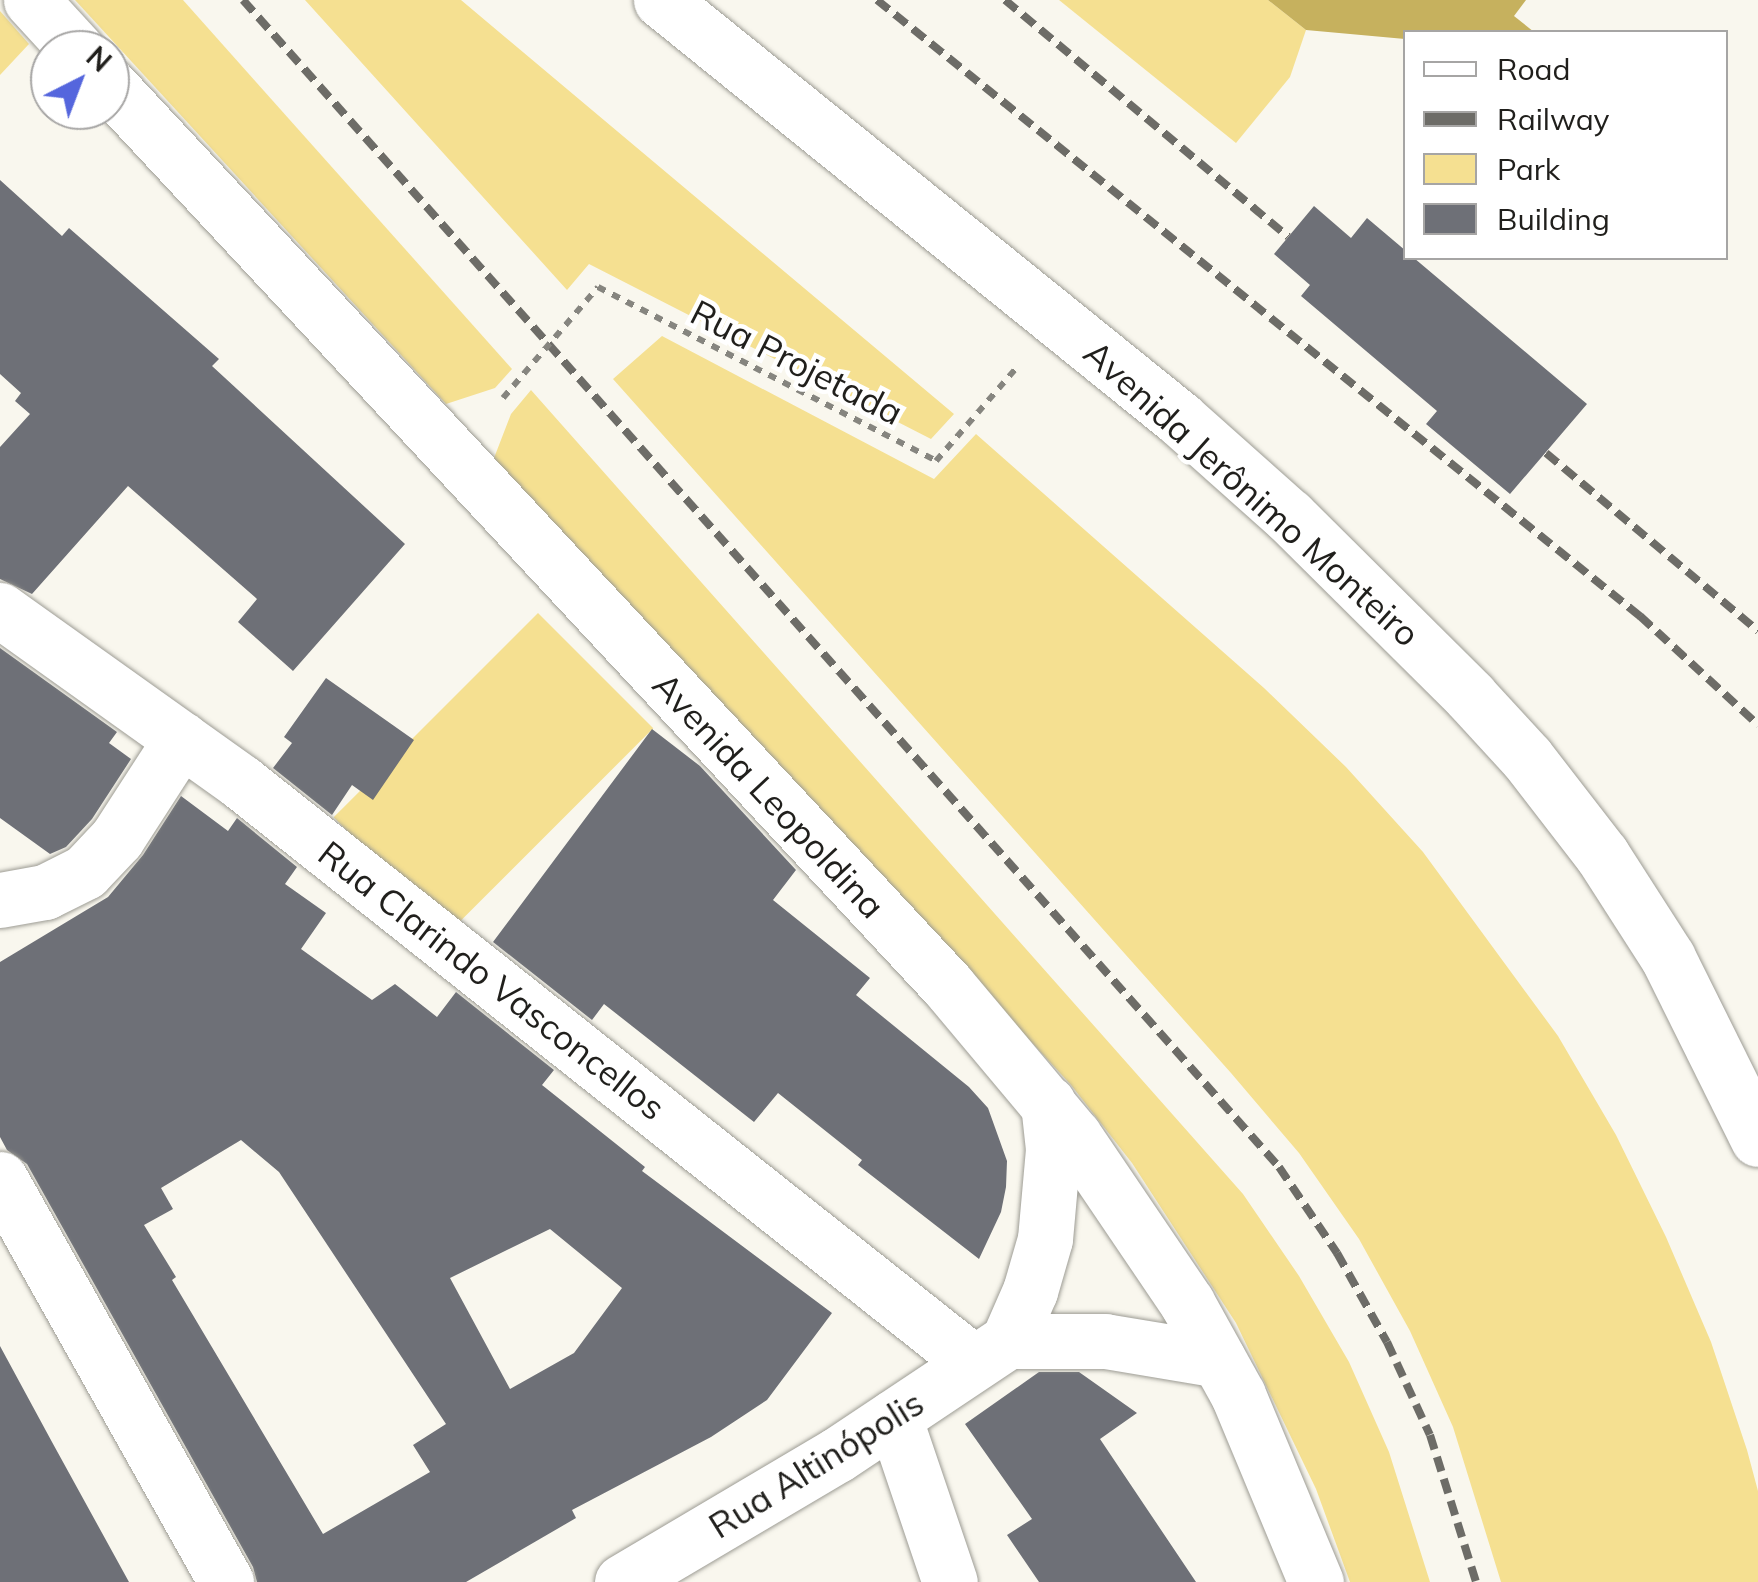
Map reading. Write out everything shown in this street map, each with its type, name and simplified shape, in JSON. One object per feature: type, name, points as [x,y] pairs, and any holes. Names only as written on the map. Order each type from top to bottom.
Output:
[{"type":"street","points":[[30,0],[58,30]]},
{"type":"street","name":"Avenida Jerônimo Monteiro","points":[[661,0],[1059,319],[1289,516],[1423,647],[1527,758],[1602,855],[1668,958],[1758,1139]]},
{"type":"street","name":"Avenida Leopoldina","points":[[130,107],[948,986],[1048,1103],[1131,1214],[1238,1395],[1316,1582]]},
{"type":"street","name":"Rua Clarindo Vasconcellos","points":[[0,610],[241,782],[991,1352]]},
{"type":"street","points":[[0,900],[45,892],[85,872],[117,838],[181,739]]},
{"type":"street","points":[[991,1352],[1030,1291],[1045,1239],[1053,1149],[1048,1103]]},
{"type":"street","points":[[0,1179],[226,1582]]},
{"type":"street","points":[[991,1352],[1106,1341],[1218,1360]]},
{"type":"street","name":"Rua Altinópolis","points":[[622,1582],[894,1416],[991,1352]]},
{"type":"street","points":[[894,1416],[950,1582]]},
{"type":"path","name":"Rua Projetada","points":[[503,398],[598,288],[936,461],[1059,319]]},
{"type":"green space","points":[[75,0],[183,0],[512,369],[495,388],[446,404],[130,60],[130,30],[103,30]]},
{"type":"green space","points":[[305,0],[461,0],[954,414],[931,439],[589,264],[567,290]]},
{"type":"green space","points":[[1059,0],[1268,0],[1306,30],[1290,77],[1236,143]]},
{"type":"green space","points":[[0,11],[29,44],[0,75]]},
{"type":"green space","points":[[662,336],[934,479],[976,434],[1264,688],[1346,767],[1423,852],[1558,1036],[1616,1135],[1666,1237],[1711,1342],[1758,1491],[1758,1582],[1501,1582],[1453,1427],[1410,1331],[1359,1239],[1299,1153],[1231,1073],[613,379]]},
{"type":"green space","points":[[531,390],[1243,1194],[1299,1276],[1349,1362],[1389,1452],[1430,1582],[1350,1582],[1316,1489],[1236,1323],[1132,1163],[1071,1085],[494,458],[511,414]]},
{"type":"green space","points":[[538,613],[653,728],[449,933],[334,817]]},
{"type":"shaded area","points":[[1268,0],[1635,0],[1611,30],[1403,30],[1403,39],[1306,30]]},
{"type":"pier","points":[[1526,0],[1640,0],[1617,30],[1532,30],[1514,16]]},
{"type":"building","points":[[0,180],[62,236],[69,228],[219,359],[212,366],[405,544],[293,671],[238,622],[257,599],[128,486],[32,594],[0,579],[0,447],[30,414],[15,401],[21,393],[0,374]]},
{"type":"building","points":[[1314,206],[1351,238],[1367,218],[1403,248],[1403,260],[1416,260],[1587,404],[1510,494],[1426,424],[1437,411],[1301,296],[1310,285],[1274,254]]},
{"type":"building","points":[[0,648],[117,732],[109,743],[131,759],[92,819],[66,847],[50,854],[0,818]]},
{"type":"building","points":[[326,678],[414,740],[373,800],[352,785],[332,815],[273,768],[292,743],[284,737]]},
{"type":"building","points":[[652,729],[700,766],[796,870],[773,900],[870,978],[856,995],[969,1087],[988,1108],[1007,1161],[1006,1187],[1001,1212],[979,1259],[858,1165],[862,1160],[778,1093],[754,1122],[604,1004],[592,1020],[493,942]]},
{"type":"building","points":[[181,796],[228,831],[237,818],[297,867],[285,884],[326,913],[301,949],[372,1000],[395,984],[437,1017],[456,992],[554,1070],[542,1085],[645,1167],[642,1171],[832,1313],[767,1400],[711,1437],[572,1510],[576,1518],[466,1582],[257,1582],[253,1567],[27,1164],[7,1150],[0,1137],[0,962],[108,897],[143,855]],"holes":[[[241,1140],[279,1172],[446,1424],[413,1445],[430,1472],[323,1534],[172,1280],[176,1277],[144,1225],[173,1209],[161,1188]],[[550,1229],[622,1288],[574,1353],[510,1389],[450,1278]]]},
{"type":"building","points":[[0,1346],[52,1442],[129,1582],[0,1582]]},
{"type":"building","points":[[1039,1372],[1079,1372],[1137,1413],[1100,1439],[1196,1582],[1039,1582],[1007,1535],[1032,1519],[965,1424]]},
{"type":"railway","points":[[243,0],[1279,1167],[1337,1253],[1387,1342],[1430,1435],[1476,1582]]},
{"type":"railway","points":[[877,0],[1640,616],[1758,725]]},
{"type":"railway","points":[[1005,0],[1288,237]]},
{"type":"railway","points":[[1546,453],[1758,631]]}]
